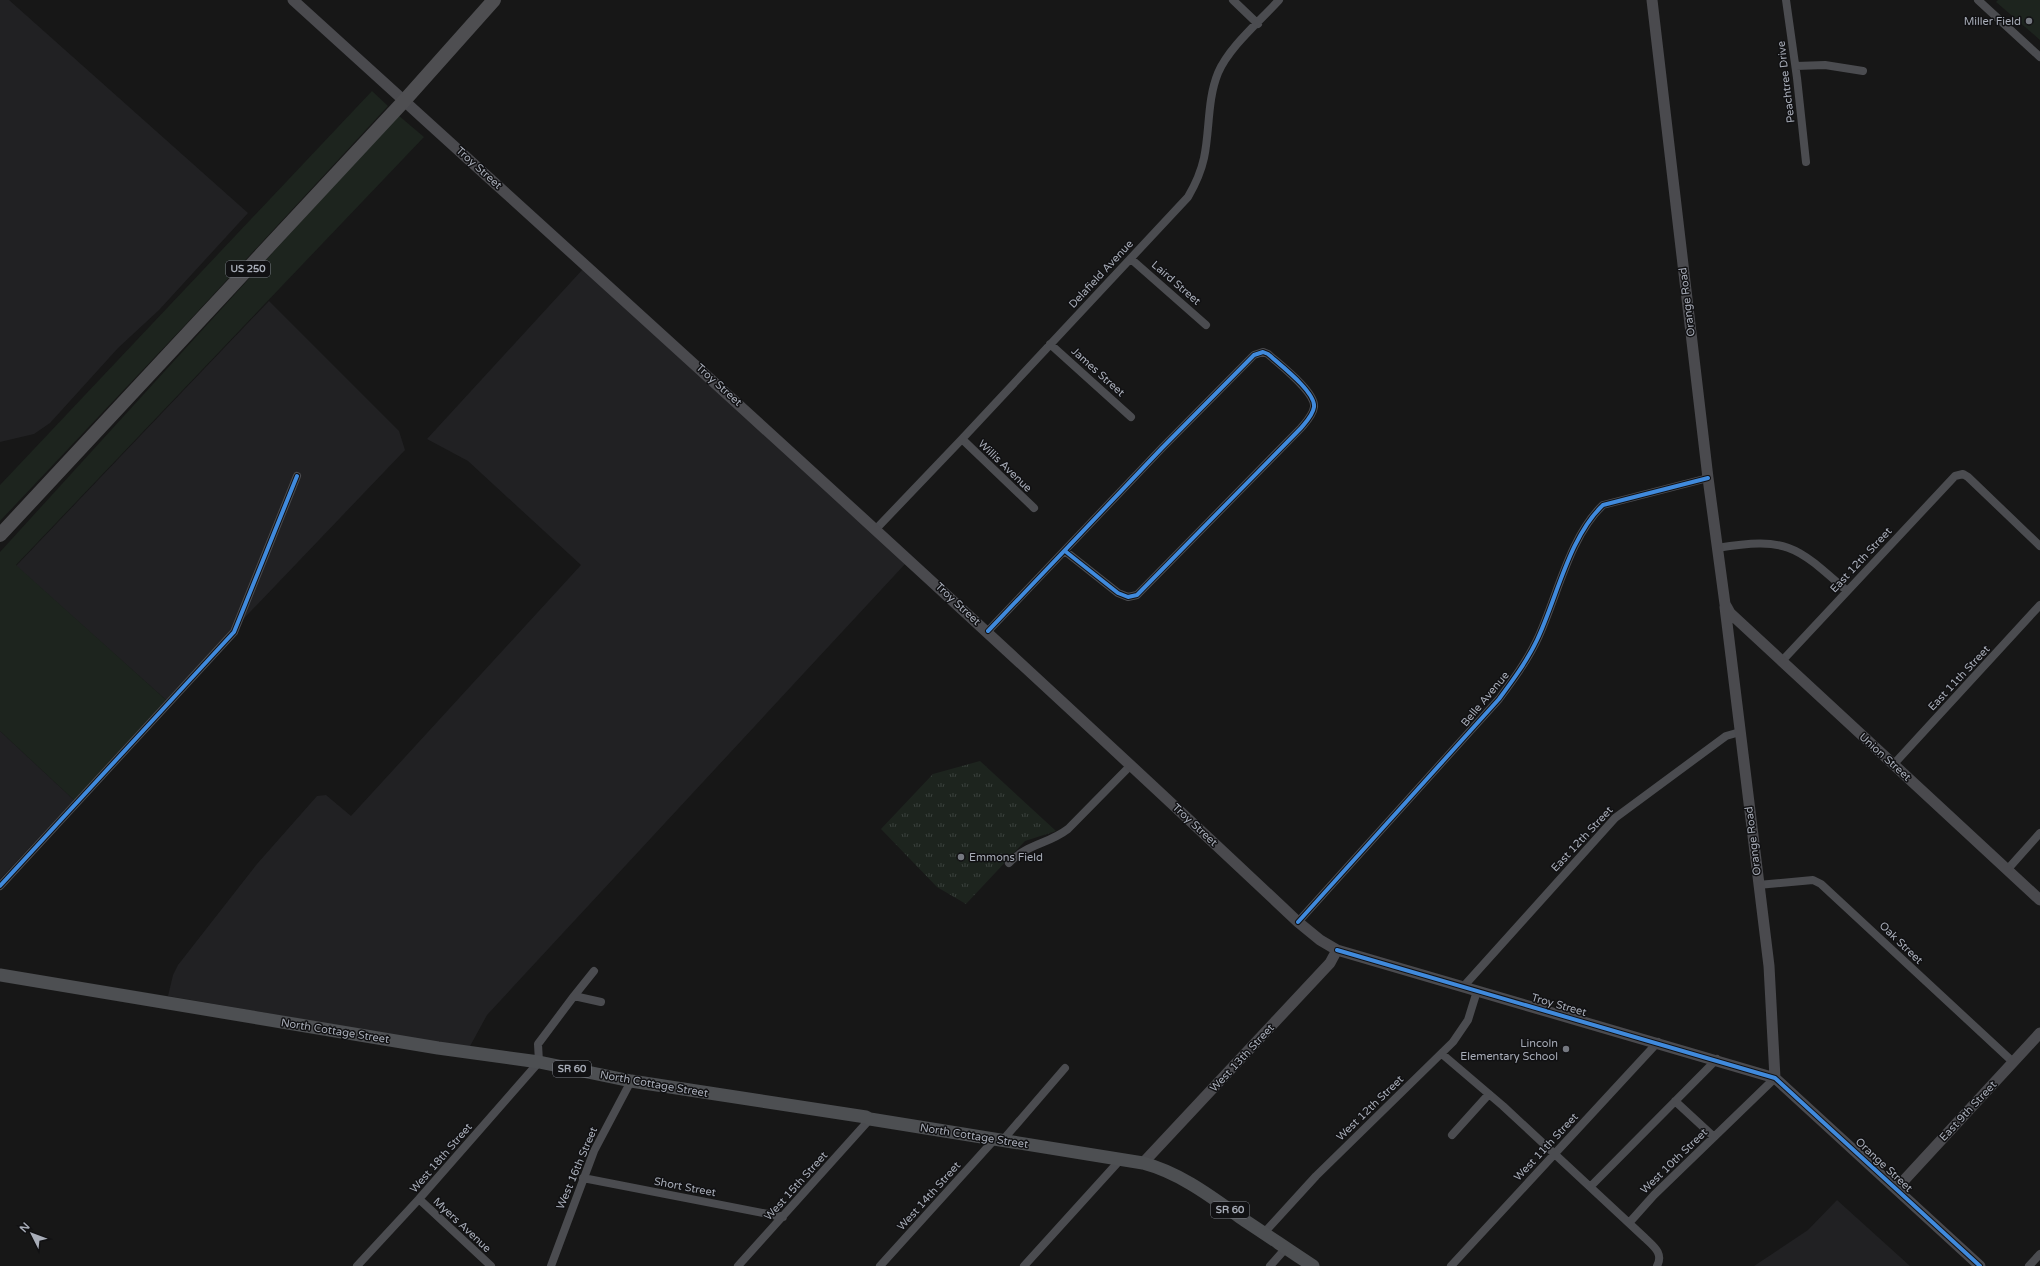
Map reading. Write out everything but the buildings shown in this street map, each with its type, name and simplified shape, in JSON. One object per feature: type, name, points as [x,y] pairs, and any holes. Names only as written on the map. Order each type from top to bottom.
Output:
[{"type":"highway","name":"US 250","points":[[0,535],[404,101],[494,0]]},
{"type":"main road","name":"Troy Street","points":[[293,0],[988,631],[1298,922],[1320,940],[1337,950],[1717,1059],[1776,1078]]},
{"type":"main road","name":"Orange Road","points":[[1652,0],[1708,478],[1727,609],[1740,732],[1769,966],[1776,1078]]},
{"type":"main road","name":"Union Street","points":[[1727,609],[1781,662],[2040,900]]},
{"type":"main road","name":"West 13th Street","points":[[1143,1164],[1330,962],[1337,950]]},
{"type":"main road","name":"North Cottage Street","points":[[0,975],[413,1044],[539,1062],[631,1081],[810,1110],[866,1117],[870,1119],[1121,1159],[1143,1164]]},
{"type":"main road","name":"East 9th Street","points":[[1896,1189],[2040,1033]]},
{"type":"main road","name":"Orange Street","points":[[1776,1078],[1980,1266]]},
{"type":"main road","name":"SR 60","points":[[1143,1164],[1161,1168],[1174,1174],[1313,1266]]},
{"type":"street","name":"Delafield Avenue","points":[[876,529],[1188,197],[1197,180],[1204,159],[1210,108],[1219,72],[1227,58],[1279,0]]},
{"type":"street","name":"Peachtree Drive","points":[[1786,0],[1796,66],[1806,162]]},
{"type":"street","points":[[1978,0],[2040,57]]},
{"type":"street","points":[[1239,2],[1248,16],[1258,24]]},
{"type":"street","points":[[1796,66],[1824,65],[1863,71]]},
{"type":"street","name":"Laird Street","points":[[1131,259],[1206,325]]},
{"type":"street","name":"James Street","points":[[1050,344],[1131,417]]},
{"type":"street","points":[[988,631],[1162,448],[1258,352],[1268,354],[1308,391],[1314,400],[1314,409],[1301,428],[1137,595],[1128,597],[1118,593],[1065,551]]},
{"type":"street","name":"Willis Avenue","points":[[962,439],[1034,508]]},
{"type":"street","name":"East 12th Street","points":[[1781,662],[1952,479],[1959,474],[1968,477],[2040,546]]},
{"type":"street","points":[[0,886],[234,632],[297,476]]},
{"type":"street","name":"Belle Avenue","points":[[1298,922],[1499,699],[1515,677],[1537,640],[1559,582],[1586,524],[1595,512],[1603,505],[1708,478]]},
{"type":"street","points":[[1717,548],[1761,542],[1789,547],[1806,555],[1847,591]]},
{"type":"street","name":"East 11th Street","points":[[1893,765],[2040,605]]},
{"type":"street","name":"East 12th Street","points":[[1463,987],[1615,818],[1726,736],[1740,732]]},
{"type":"street","points":[[1009,863],[1023,850],[1057,837],[1068,829],[1131,765]]},
{"type":"street","points":[[2007,870],[2040,833]]},
{"type":"street","name":"Oak Street","points":[[1758,885],[1812,880],[1820,884],[2013,1062]]},
{"type":"street","points":[[539,1062],[538,1044],[594,971]]},
{"type":"street","name":"West 12th Street","points":[[1264,1233],[1316,1176],[1442,1054],[1463,1029],[1468,1020],[1477,991]]},
{"type":"street","points":[[574,996],[601,1002]]},
{"type":"street","name":"West 11th Street","points":[[1451,1266],[1658,1042]]},
{"type":"street","points":[[1442,1054],[1489,1094],[1629,1223],[1658,1252],[1660,1257],[1657,1266]]},
{"type":"street","points":[[1590,1187],[1717,1059]]},
{"type":"street","name":"West 18th Street","points":[[357,1266],[419,1199],[539,1062]]},
{"type":"street","name":"West 14th Street","points":[[880,1266],[1065,1068]]},
{"type":"street","name":"West 10th Street","points":[[1629,1223],[1654,1195],[1776,1078]]},
{"type":"street","name":"West 16th Street","points":[[551,1266],[594,1151],[631,1081]]},
{"type":"street","points":[[1452,1135],[1489,1094]]},
{"type":"street","points":[[1675,1100],[1714,1137]]},
{"type":"street","name":"West 15th Street","points":[[738,1266],[870,1119]]},
{"type":"street","points":[[1024,1266],[1121,1159]]},
{"type":"street","name":"Short Street","points":[[583,1178],[783,1217]]},
{"type":"street","name":"Myers Avenue","points":[[419,1199],[491,1266]]},
{"type":"street","points":[[1270,1266],[1286,1248]]},
{"type":"street","points":[[2029,1266],[2040,1254]]},
{"type":"shaded area","points":[[0,0],[9,0],[248,213],[159,310],[118,348],[50,423],[34,434],[0,442]]},
{"type":"shaded area","points":[[583,269],[906,563],[487,1015],[469,1048],[168,996],[173,975],[178,965],[257,864],[317,796],[326,795],[351,816],[581,565],[468,461],[427,439]]},
{"type":"shaded area","points":[[269,301],[399,431],[405,450],[166,700],[16,566]]},
{"type":"shaded area","points":[[0,731],[74,800],[0,879]]},
{"type":"shaded area","points":[[1837,1200],[1910,1266],[1754,1266],[1808,1230]]},
{"type":"green space","name":"Miller Field","points":[[1998,0],[2040,0],[2040,40],[1996,2]]},
{"type":"green space","points":[[372,91],[388,106],[187,323],[0,521],[0,485]]},
{"type":"green space","points":[[398,115],[424,137],[16,565],[166,700],[74,800],[0,731],[0,552]]},
{"type":"green space","name":"Emmons Field","points":[[980,761],[1056,831],[1025,841],[966,904],[937,887],[881,829],[933,774]]},
{"type":"cycle path","points":[[988,631],[1162,448],[1254,355],[1263,352],[1268,354],[1296,379],[1309,394],[1313,401],[1314,407],[1309,418],[1301,428],[1137,595],[1128,597],[1118,593],[1065,551]]},
{"type":"cycle path","points":[[0,886],[234,632],[297,476]]},
{"type":"cycle path","points":[[1298,922],[1499,699],[1515,678],[1537,640],[1572,551],[1591,518],[1603,505],[1708,478]]},
{"type":"cycle path","points":[[1337,950],[1775,1078],[1980,1266]]},
{"type":"place","name":"Miller Field","points":[[2029,21]]},
{"type":"place","name":"Emmons Field","points":[[961,857]]},
{"type":"place","name":"Lincoln Elementary School","points":[[1566,1049]]}]
